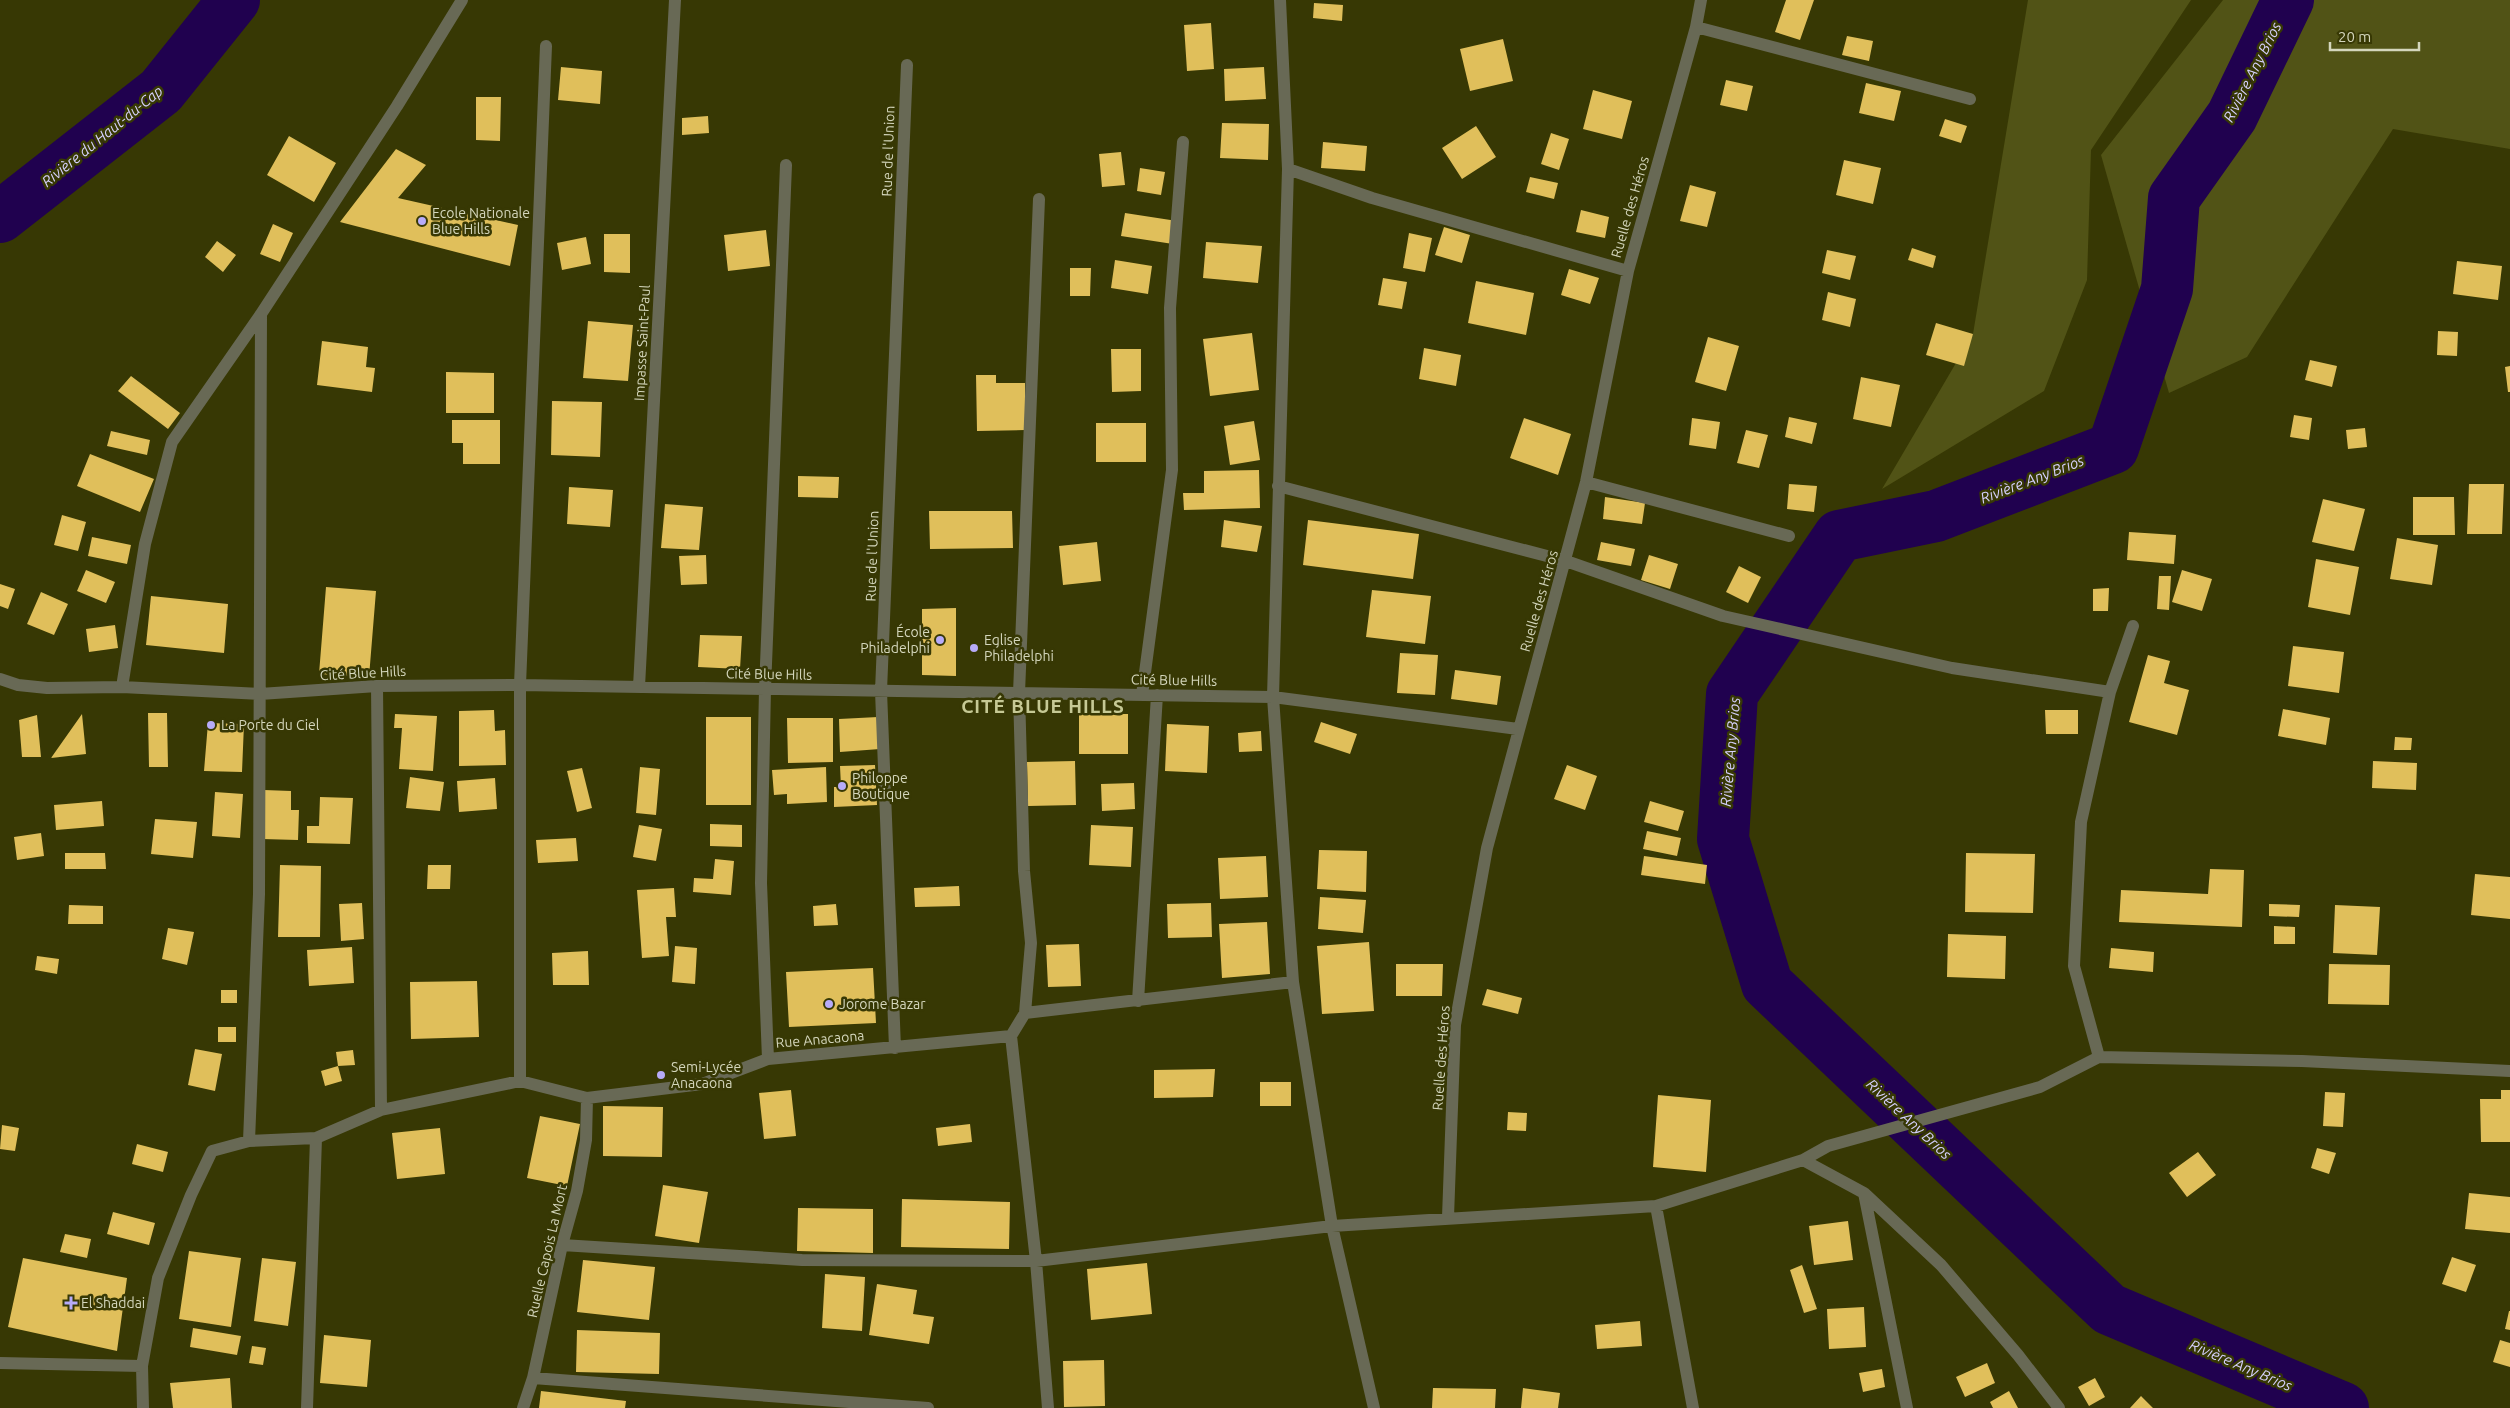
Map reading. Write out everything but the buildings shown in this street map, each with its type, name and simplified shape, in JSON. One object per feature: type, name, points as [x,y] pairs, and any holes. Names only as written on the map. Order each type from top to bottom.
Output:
[{"type":"street","points":[[122,687],[146,544],[172,442],[261,314],[397,106],[462,0]]},
{"type":"street","name":"Impasse Saint-Paul","points":[[639,687],[675,0]]},
{"type":"street","points":[[1280,0],[1288,169],[1273,697],[1292,982],[1332,1226],[1374,1408]]},
{"type":"street","name":"Ruelle des Héros","points":[[1448,1217],[1456,1025],[1487,848],[1518,730],[1566,562],[1586,482],[1628,271],[1696,27],[1701,0]]},
{"type":"street","points":[[1696,27],[1970,99]]},
{"type":"street","points":[[520,1081],[520,685],[546,46]]},
{"type":"street","name":"Rue de l'Union","points":[[895,1048],[881,691],[907,65]]},
{"type":"street","points":[[1142,695],[1172,470],[1170,308],[1183,142]]},
{"type":"street","points":[[768,1059],[761,883],[765,689],[786,165]]},
{"type":"street","points":[[1288,169],[1372,198],[1628,271]]},
{"type":"street","points":[[1039,199],[1019,693],[1024,871],[1031,943],[1025,1013],[1011,1036],[1036,1261],[1048,1408]]},
{"type":"street","points":[[249,1141],[258,894],[261,314]]},
{"type":"street","points":[[1586,482],[1789,536]]},
{"type":"street","points":[[1278,486],[1566,562],[1723,616],[1848,646],[1952,668],[2110,692]]},
{"type":"street","points":[[2099,1057],[2074,966],[2081,822],[2110,692],[2133,626]]},
{"type":"street","name":"Cité Blue Hills","points":[[0,679],[18,685],[47,688],[122,687],[260,694],[377,686],[520,685],[1273,697],[1518,730]]},
{"type":"street","points":[[377,686],[381,1110]]},
{"type":"street","points":[[1138,1001],[1157,695]]},
{"type":"street","points":[[1025,1013],[1292,982]]},
{"type":"street","name":"Rue Anacaona","points":[[316,1138],[381,1110],[520,1081],[587,1098],[702,1084],[768,1059],[1011,1036]]},
{"type":"street","points":[[562,1245],[802,1260],[1036,1261],[1332,1226],[1448,1217],[1656,1206],[1803,1160],[1828,1146],[2040,1087],[2099,1057],[2302,1061],[2510,1070]]},
{"type":"street","name":"Ruelle Capois La Mort","points":[[523,1408],[533,1378],[562,1245],[577,1190],[586,1140],[587,1098]]},
{"type":"street","points":[[143,1408],[142,1366],[158,1278],[191,1195],[212,1151],[249,1141],[316,1138],[306,1408]]},
{"type":"street","points":[[1803,1160],[1864,1193],[1941,1265],[2018,1355],[2059,1408]]},
{"type":"street","points":[[1864,1193],[1907,1408]]},
{"type":"street","points":[[1656,1206],[1694,1408]]},
{"type":"street","points":[[0,1363],[142,1366]]},
{"type":"street","points":[[533,1378],[928,1408]]},
{"type":"shaded area","points":[[2028,0],[2191,0],[2091,150],[2087,280],[2044,391],[1882,489],[1973,334]]},
{"type":"shaded area","points":[[2223,0],[2510,0],[2510,149],[2393,129],[2247,357],[2169,393],[2101,155]]},
{"type":"waterway","name":"Rivière du Haut-du-Cap","points":[[0,217],[161,91],[234,0]]},
{"type":"waterway","name":"Rivière Any Brios","points":[[2288,0],[2232,116],[2174,198],[2167,289],[2113,448],[1936,516],[1839,536],[1732,694],[1723,839],[1767,984],[2109,1309],[2343,1408]]},
{"type":"place","name":"Ecole Nationale Blue Hills","points":[[422,221]]},
{"type":"place","name":"École Philadelphi","points":[[940,640]]},
{"type":"place","name":"Eglise Philadelphi","points":[[974,648]]},
{"type":"place","name":"La Porte du Ciel","points":[[211,725]]},
{"type":"place","name":"Philoppe Boutique","points":[[842,786]]},
{"type":"place","name":"Jorome Bazar","points":[[829,1004]]},
{"type":"place","name":"Semi-Lycée Anacaona","points":[[661,1075]]},
{"type":"place","name":"El Shaddai","points":[[71,1303]]},
{"type":"district","name":"CITÉ BLUE HILLS","points":[[1043,706]]}]
